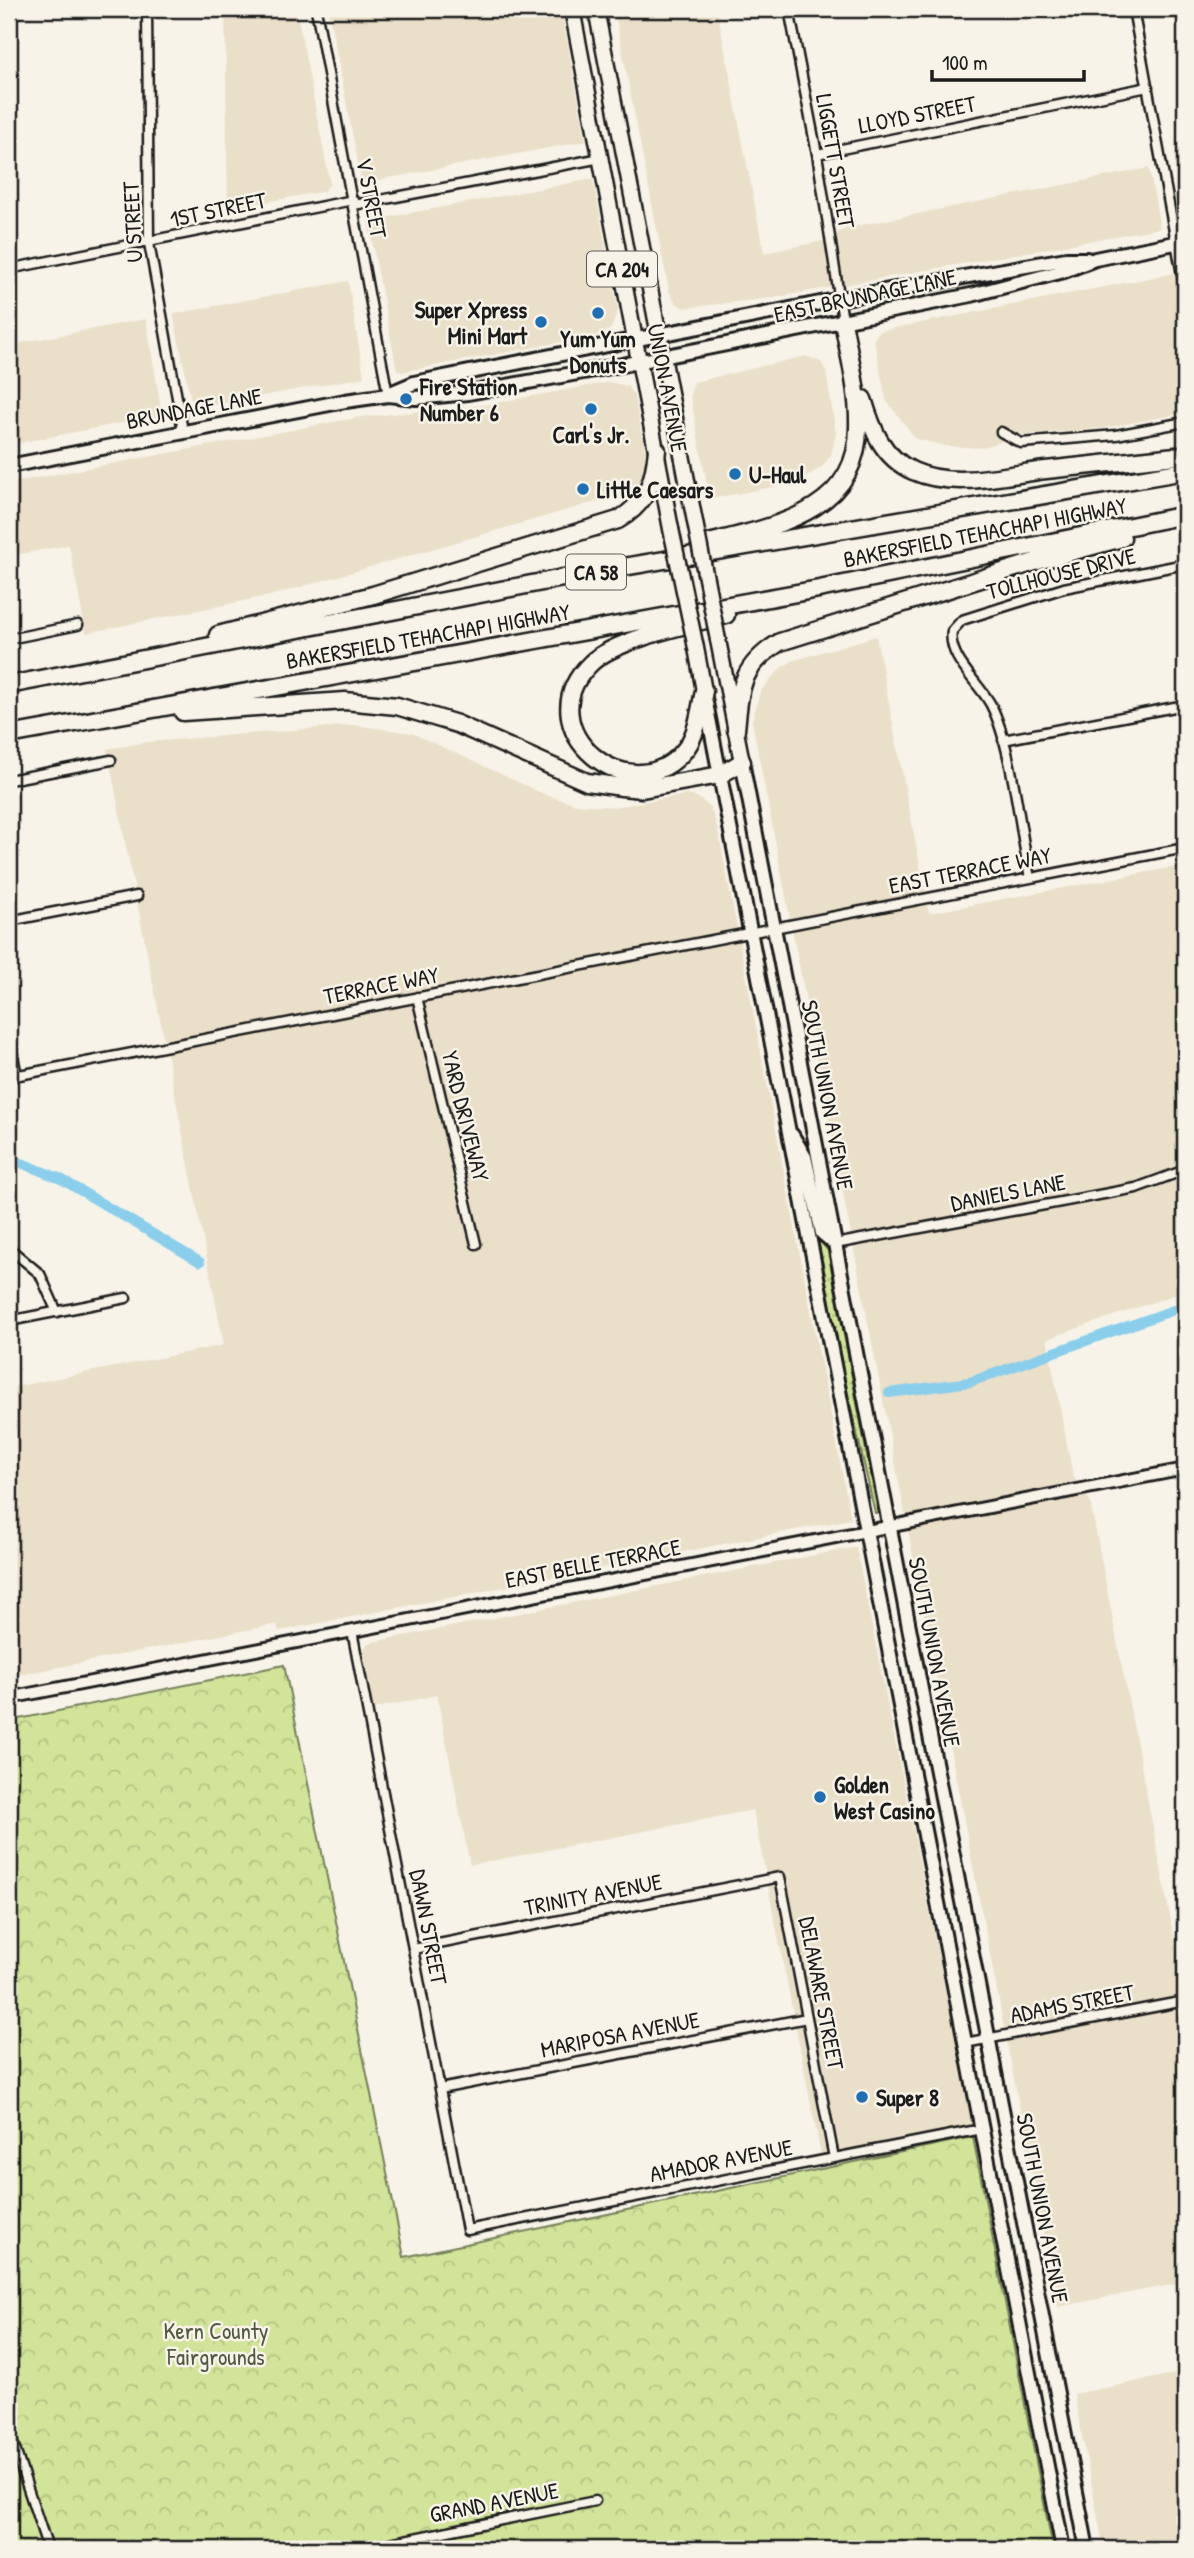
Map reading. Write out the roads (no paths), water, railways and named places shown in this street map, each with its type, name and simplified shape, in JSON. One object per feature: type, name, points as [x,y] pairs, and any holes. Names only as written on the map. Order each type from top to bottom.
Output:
[{"type":"highway","name":"UNION AVENUE","points":[[572,9],[704,691]]},
{"type":"highway","name":"UNION AVENUE","points":[[596,9],[742,762]]},
{"type":"highway","points":[[594,572],[755,531],[807,512],[823,502],[844,479],[854,455],[858,423],[854,381],[843,321]]},
{"type":"highway","points":[[854,381],[873,432],[883,447],[900,464],[929,477],[966,479],[1185,455]]},
{"type":"highway","points":[[94,668],[373,595],[608,524],[631,513],[649,491],[654,478],[657,450]]},
{"type":"highway","name":"BAKERSFIELD TEHACHAPI HIGHWAY","points":[[9,685],[594,572],[1185,471]]},
{"type":"highway","name":"BAKERSFIELD TEHACHAPI HIGHWAY","points":[[9,735],[819,589],[1185,515]]},
{"type":"highway","points":[[736,730],[739,697],[749,668],[761,653],[780,642],[1041,560],[1185,521]]},
{"type":"highway","points":[[704,691],[696,725],[687,746],[658,768],[634,773],[611,768],[589,755],[575,736],[570,705],[575,684],[592,662],[608,651],[819,589]]},
{"type":"highway","points":[[96,719],[318,702],[371,702],[427,713],[569,775],[603,786],[642,789],[720,775],[742,762]]},
{"type":"main road","name":"EAST BRUNDAGE LANE","points":[[640,362],[995,289],[1064,271],[1095,259],[1181,242]]},
{"type":"main road","name":"EAST BRUNDAGE LANE","points":[[636,341],[839,300],[1066,259],[1095,259]]},
{"type":"main road","name":"BRUNDAGE LANE","points":[[9,466],[388,394],[414,383],[636,341]]},
{"type":"main road","name":"BRUNDAGE LANE","points":[[388,394],[416,398],[468,393],[640,362]]},
{"type":"main road","name":"UNION AVENUE","points":[[704,691],[720,775]]},
{"type":"main road","name":"SOUTH UNION AVENUE","points":[[742,762],[789,1132],[1063,2549]]},
{"type":"main road","name":"SOUTH UNION AVENUE","points":[[720,775],[762,930],[835,1244],[1087,2549]]},
{"type":"main road","points":[[789,1132],[805,1157],[822,1233],[835,1244]]},
{"type":"street","name":"U STREET","points":[[147,9],[149,243],[183,431]]},
{"type":"street","name":"V STREET","points":[[316,9],[388,394]]},
{"type":"street","name":"LIGGETT STREET","points":[[790,9],[817,154],[843,321]]},
{"type":"street","points":[[1133,9],[1181,242],[1185,290]]},
{"type":"street","name":"LLOYD STREET","points":[[817,154],[1148,88]]},
{"type":"street","name":"1ST STREET","points":[[10,269],[353,202],[601,158]]},
{"type":"street","points":[[9,238],[10,269]]},
{"type":"street","points":[[1001,432],[1021,443],[1116,436],[1185,422]]},
{"type":"street","name":"TOLLHOUSE DRIVE","points":[[1003,740],[991,706],[953,647],[953,631],[962,620],[1064,588],[1185,564]]},
{"type":"street","points":[[9,639],[78,625]]},
{"type":"street","points":[[1030,878],[1003,740],[1185,705]]},
{"type":"street","points":[[9,780],[111,760]]},
{"type":"street","name":"EAST TERRACE WAY","points":[[762,930],[1185,848]]},
{"type":"street","points":[[9,921],[137,896]]},
{"type":"street","name":"TERRACE WAY","points":[[13,1076],[762,930]]},
{"type":"street","name":"YARD DRIVEWAY","points":[[418,998],[476,1244]]},
{"type":"street","points":[[9,1035],[13,1076]]},
{"type":"street","name":"DANIELS LANE","points":[[835,1244],[1136,1188],[1185,1170]]},
{"type":"street","points":[[9,1248],[40,1274],[57,1312]]},
{"type":"street","points":[[9,1321],[126,1298]]},
{"type":"street","name":"EAST BELLE TERRACE","points":[[9,1698],[1185,1469]]},
{"type":"street","name":"DAWN STREET","points":[[352,1631],[467,2230]]},
{"type":"street","name":"TRINITY AVENUE","points":[[413,1949],[780,1877]]},
{"type":"street","name":"DELAWARE STREET","points":[[780,1877],[835,2158]]},
{"type":"street","name":"ADAMS STREET","points":[[965,2043],[1185,2001]]},
{"type":"street","name":"MARIPOSA AVENUE","points":[[440,2089],[807,2018]]},
{"type":"street","name":"AMADOR AVENUE","points":[[467,2230],[982,2129]]},
{"type":"street","points":[[9,2431],[48,2549]]},
{"type":"street","name":"GRAND AVENUE","points":[[360,2549],[595,2501]]},
{"type":"waterway","points":[[9,1158],[61,1179],[200,1262]]},
{"type":"waterway","points":[[889,1393],[970,1382],[1185,1306]]},
{"type":"place","name":"Yum Yum Donuts","points":[[598,313]]},
{"type":"place","name":"Super Xpress Mini Mart","points":[[541,322]]},
{"type":"place","name":"Fire Station Number 6","points":[[406,399]]},
{"type":"place","name":"Carl's Jr.","points":[[591,409]]},
{"type":"place","name":"U-Haul","points":[[735,474]]},
{"type":"place","name":"Little Caesars","points":[[583,489]]},
{"type":"place","name":"Golden West Casino","points":[[820,1797]]},
{"type":"place","name":"Super 8","points":[[862,2097]]},
{"type":"park label","name":"Kern County Fairgrounds","points":[[216,2343]]}]
